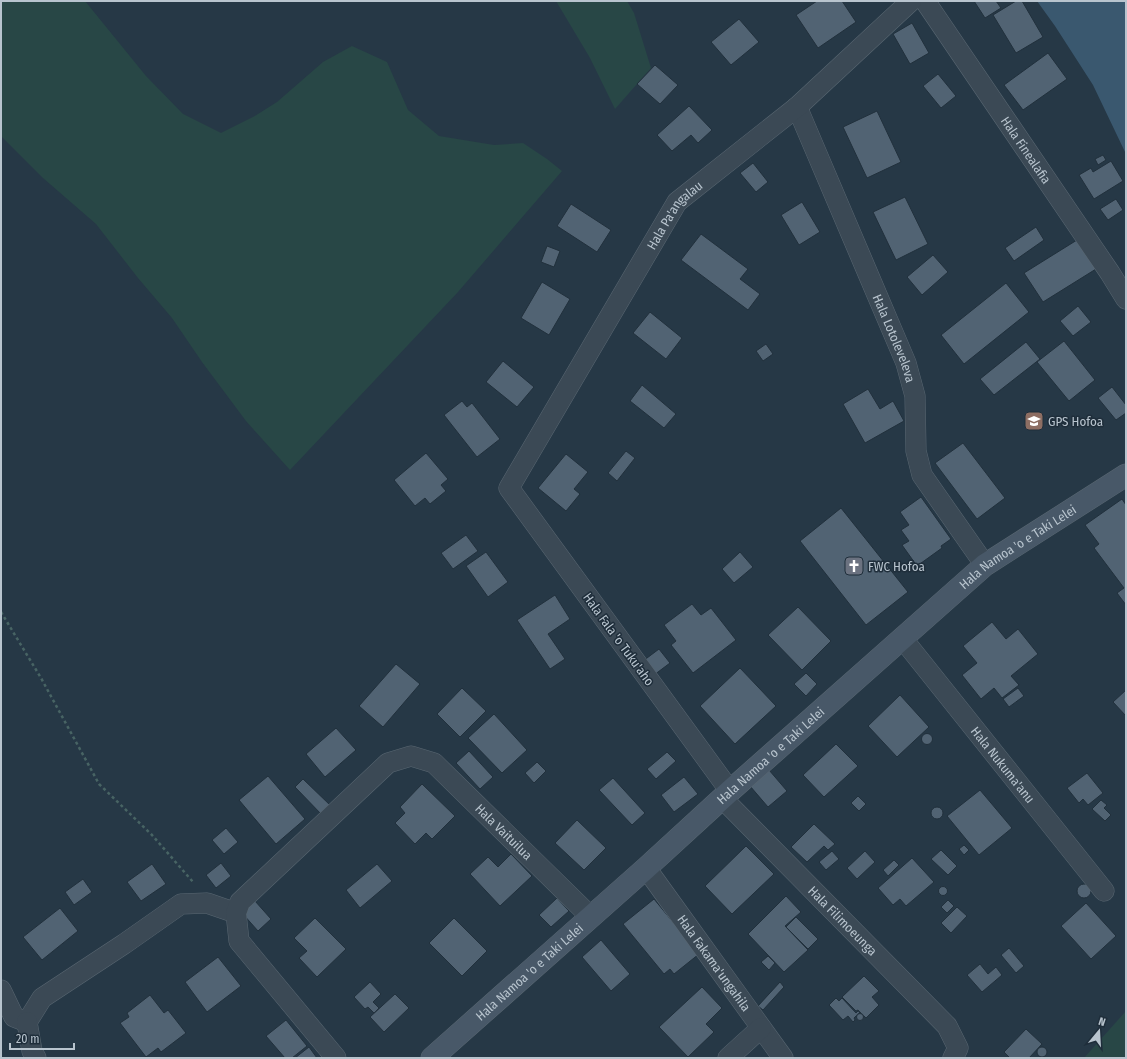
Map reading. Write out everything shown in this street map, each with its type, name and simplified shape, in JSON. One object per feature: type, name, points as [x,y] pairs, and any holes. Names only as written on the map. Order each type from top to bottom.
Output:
[{"type":"street","name":"Hala Pa'angalau","points":[[509,488],[677,202],[797,107],[911,1]]},
{"type":"street","name":"Hala Finealafia","points":[[925,1],[1110,273],[1126,299]]},
{"type":"street","name":"Hala Lotoleveleva","points":[[797,107],[906,363],[915,396],[916,451],[922,475],[985,565]]},
{"type":"street","name":"Hala Namoa 'o e Taki Lelei","points":[[432,1058],[646,868],[726,794],[985,565],[1126,475]]},
{"type":"street","name":"Hala Fala 'o Tuku'aho","points":[[509,488],[726,794]]},
{"type":"street","name":"Hala Nukuma'anu","points":[[902,638],[1104,891]]},
{"type":"street","name":"Hala Vaituilua","points":[[236,913],[240,902],[388,763],[411,756],[434,763],[591,917]]},
{"type":"street","name":"Hala Filimoeunga","points":[[726,794],[947,1026],[956,1053]]},
{"type":"street","name":"Hala Fakama'ungahila","points":[[646,868],[783,1058]]},
{"type":"street","points":[[36,1058],[32,1051],[27,1022],[42,998],[124,944],[181,904],[207,903],[236,913],[239,941],[336,1058]]},
{"type":"street","points":[[1,990],[14,1017],[27,1022]]},
{"type":"street","points":[[728,1058],[761,1028]]},
{"type":"path","points":[[1,612],[41,678],[99,784],[152,835],[192,881],[207,903]]},
{"type":"green space","points":[[1,1],[85,1],[146,76],[183,114],[221,133],[253,117],[277,102],[323,62],[352,46],[387,62],[408,110],[439,136],[494,145],[523,143],[562,171],[458,292],[290,470],[246,421],[202,362],[172,318],[138,278],[96,224],[43,178],[1,136]]},
{"type":"green space","points":[[556,1],[627,1],[634,13],[651,68],[615,109],[590,58]]},
{"type":"green space","points":[[1126,1011],[1126,1058],[1084,1058]]},
{"type":"water","points":[[1037,1],[1126,1],[1126,154],[1093,85]]},
{"type":"building","points":[[817,1],[842,1],[856,22],[818,48],[796,15]]},
{"type":"building","points":[[974,1],[996,1],[1001,8],[985,18]]},
{"type":"building","points":[[1016,1],[1022,1],[1043,37],[1016,53],[993,15]]},
{"type":"building","points":[[739,19],[759,42],[731,65],[711,42]]},
{"type":"building","points":[[912,23],[929,53],[910,64],[893,34]]},
{"type":"building","points":[[1048,53],[1067,79],[1023,110],[1004,85]]},
{"type":"building","points":[[655,65],[678,85],[660,104],[637,84]]},
{"type":"building","points":[[938,74],[956,96],[941,108],[923,86]]},
{"type":"building","points":[[689,106],[712,130],[698,143],[691,135],[672,151],[657,135]]},
{"type":"building","points":[[877,111],[901,162],[867,178],[843,127]]},
{"type":"building","points":[[1103,155],[1106,160],[1098,165],[1095,159]]},
{"type":"building","points":[[1111,161],[1123,181],[1094,199],[1079,175],[1091,168],[1093,172]]},
{"type":"building","points":[[753,163],[768,182],[756,192],[740,173]]},
{"type":"building","points":[[905,197],[928,244],[896,260],[873,212]]},
{"type":"building","points":[[1116,199],[1123,210],[1108,220],[1100,209]]},
{"type":"building","points":[[802,202],[820,232],[799,245],[781,215]]},
{"type":"building","points":[[571,204],[611,230],[597,252],[557,226]]},
{"type":"building","points":[[1036,227],[1044,240],[1014,261],[1005,248]]},
{"type":"building","points":[[701,234],[748,269],[740,279],[760,294],[748,310],[681,260]]},
{"type":"building","points":[[1077,240],[1096,269],[1043,302],[1024,273]]},
{"type":"building","points":[[547,246],[560,251],[554,267],[541,262]]},
{"type":"building","points":[[933,255],[948,272],[922,295],[907,277]]},
{"type":"building","points":[[542,282],[570,299],[549,335],[521,318]]},
{"type":"building","points":[[1006,283],[1029,312],[964,364],[941,335]]},
{"type":"building","points":[[1078,306],[1091,322],[1073,336],[1060,321]]},
{"type":"building","points":[[650,312],[682,338],[666,359],[633,333]]},
{"type":"building","points":[[1064,341],[1095,380],[1069,401],[1037,362]]},
{"type":"building","points":[[1026,342],[1040,359],[994,395],[980,379]]},
{"type":"building","points":[[766,344],[773,354],[763,361],[756,351]]},
{"type":"building","points":[[503,361],[534,387],[517,407],[486,382]]},
{"type":"building","points":[[642,385],[676,414],[664,428],[630,401]]},
{"type":"building","points":[[1112,387],[1126,405],[1126,413],[1116,420],[1098,398]]},
{"type":"building","points":[[868,389],[880,409],[893,401],[904,421],[865,443],[843,404]]},
{"type":"building","points":[[462,401],[467,407],[472,403],[500,439],[477,457],[444,415]]},
{"type":"building","points":[[963,443],[1005,498],[977,519],[935,463]]},
{"type":"building","points":[[626,451],[635,458],[617,481],[608,473]]},
{"type":"building","points":[[426,453],[448,479],[441,485],[446,491],[430,504],[425,498],[415,506],[394,480]]},
{"type":"building","points":[[566,454],[588,472],[574,489],[580,494],[566,511],[538,488]]},
{"type":"building","points":[[921,497],[951,539],[941,546],[942,548],[917,566],[902,545],[909,541],[901,530],[909,525],[900,512]]},
{"type":"building","points":[[1122,499],[1126,505],[1126,605],[1117,593],[1124,588],[1094,548],[1099,544],[1085,525]]},
{"type":"building","name":"FWC Hofoa","points":[[841,508],[908,592],[866,625],[800,541]]},
{"type":"building","points":[[466,535],[478,551],[453,569],[441,553]]},
{"type":"building","points":[[486,552],[508,582],[488,597],[466,566]]},
{"type":"building","points":[[740,552],[753,567],[734,583],[722,569]]},
{"type":"building","points":[[555,595],[570,619],[548,634],[565,659],[550,669],[517,620]]},
{"type":"building","points":[[692,604],[701,615],[711,608],[736,640],[693,673],[671,645],[676,641],[664,625]]},
{"type":"building","points":[[798,607],[831,641],[802,670],[768,635]]},
{"type":"building","points":[[992,622],[1006,639],[1018,629],[1038,654],[1011,676],[1019,685],[1002,698],[994,688],[981,699],[962,675],[977,663],[963,646]]},
{"type":"building","points":[[659,649],[670,663],[654,675],[643,661]]},
{"type":"building","points":[[396,664],[420,684],[383,727],[359,706]]},
{"type":"building","points":[[740,668],[776,706],[735,744],[700,706]]},
{"type":"building","points":[[806,673],[817,684],[806,696],[794,684]]},
{"type":"building","points":[[462,688],[486,711],[460,737],[437,714]]},
{"type":"building","points":[[1018,688],[1024,696],[1009,707],[1003,699]]},
{"type":"building","points":[[1126,690],[1126,716],[1113,702]]},
{"type":"building","points":[[900,695],[929,727],[897,757],[868,726]]},
{"type":"building","points":[[494,714],[527,750],[502,773],[468,738]]},
{"type":"building","points":[[336,728],[356,750],[325,777],[306,754]]},
{"type":"building","points":[[927,733],[931,735],[933,739],[931,743],[927,745],[923,743],[921,739],[923,735]]},
{"type":"building","points":[[836,744],[858,766],[824,797],[803,775]]},
{"type":"building","points":[[469,751],[493,777],[480,789],[456,763]]},
{"type":"building","points":[[667,752],[676,761],[656,779],[647,769]]},
{"type":"building","points":[[537,762],[546,771],[534,783],[525,773]]},
{"type":"building","points":[[769,770],[787,791],[768,807],[750,786]]},
{"type":"building","points":[[1087,773],[1103,793],[1088,805],[1083,799],[1079,803],[1067,788]]},
{"type":"building","points":[[268,776],[305,819],[276,844],[239,800]]},
{"type":"building","points":[[684,777],[698,794],[674,812],[661,795]]},
{"type":"building","points":[[613,778],[645,813],[632,825],[599,790]]},
{"type":"building","points":[[303,779],[331,806],[322,815],[295,787]]},
{"type":"building","points":[[422,784],[455,816],[432,839],[426,833],[415,844],[395,823],[405,813],[400,807]]},
{"type":"building","points":[[980,790],[1012,828],[979,855],[947,816]]},
{"type":"building","points":[[858,796],[866,804],[859,811],[851,803]]},
{"type":"building","points":[[1101,800],[1107,805],[1104,808],[1111,815],[1105,821],[1092,809]]},
{"type":"building","points":[[935,807],[939,807],[943,813],[939,819],[935,819],[931,815],[931,811]]},
{"type":"building","points":[[577,820],[606,848],[584,870],[555,843]]},
{"type":"building","points":[[814,824],[835,844],[828,850],[824,846],[807,862],[791,847]]},
{"type":"building","points":[[226,828],[238,842],[224,854],[212,840]]},
{"type":"building","points":[[964,845],[969,850],[964,855],[959,849]]},
{"type":"building","points":[[746,846],[774,874],[732,914],[705,886]]},
{"type":"building","points":[[941,850],[957,866],[948,875],[931,859]]},
{"type":"building","points":[[832,851],[839,859],[826,870],[819,862]]},
{"type":"building","points":[[865,851],[875,862],[857,879],[847,868]]},
{"type":"building","points":[[511,854],[532,876],[500,906],[470,874],[488,857],[498,867]]},
{"type":"building","points":[[912,858],[934,882],[906,906],[900,899],[893,905],[878,888]]},
{"type":"building","points":[[894,860],[899,865],[888,876],[883,870]]},
{"type":"building","points":[[221,863],[231,876],[216,888],[206,875]]},
{"type":"building","points":[[152,864],[166,884],[141,901],[127,882]]},
{"type":"building","points":[[377,864],[392,881],[360,908],[346,890]]},
{"type":"building","points":[[83,879],[92,892],[74,905],[65,892]]},
{"type":"building","points":[[1084,884],[1089,886],[1091,891],[1089,896],[1084,898],[1079,896],[1077,891],[1079,886]]},
{"type":"building","points":[[943,886],[948,891],[943,896],[938,891]]},
{"type":"building","points":[[786,896],[801,912],[785,926],[808,950],[784,972],[748,934]]},
{"type":"building","points":[[557,898],[569,911],[551,927],[539,915]]},
{"type":"building","points":[[654,899],[699,954],[674,974],[670,969],[664,974],[623,924]]},
{"type":"building","points":[[948,900],[954,906],[947,913],[941,907]]},
{"type":"building","points":[[255,901],[271,919],[258,931],[242,913]]},
{"type":"building","points":[[1086,903],[1116,936],[1091,959],[1061,926]]},
{"type":"building","points":[[957,907],[967,916],[951,933],[941,923]]},
{"type":"building","points":[[60,908],[78,931],[42,960],[23,937]]},
{"type":"building","points":[[796,917],[818,939],[808,949],[786,927]]},
{"type":"building","points":[[315,918],[346,949],[317,977],[299,958],[307,951],[294,938]]},
{"type":"building","points":[[454,918],[487,951],[462,976],[429,943]]},
{"type":"building","points":[[601,940],[630,974],[611,991],[582,957]]},
{"type":"building","points":[[1009,948],[1024,966],[1016,973],[1001,955]]},
{"type":"building","points":[[768,956],[775,963],[769,970],[761,962]]},
{"type":"building","points":[[218,957],[241,986],[207,1012],[185,982]]},
{"type":"building","points":[[980,964],[988,974],[996,967],[1002,975],[982,992],[967,975]]},
{"type":"building","points":[[864,976],[879,991],[872,997],[879,1005],[866,1018],[858,1010],[856,1011],[842,997]]},
{"type":"building","points":[[370,982],[381,994],[373,1002],[379,1008],[374,1013],[368,1007],[365,1009],[354,997]]},
{"type":"building","points":[[780,982],[784,987],[763,1010],[758,1006]]},
{"type":"building","points":[[702,987],[722,1008],[706,1024],[714,1032],[688,1057],[659,1027]]},
{"type":"building","points":[[395,994],[409,1008],[384,1032],[370,1017]]},
{"type":"building","points":[[150,995],[164,1013],[168,1010],[186,1033],[161,1052],[158,1048],[146,1057],[120,1023],[129,1017],[127,1013]]},
{"type":"building","points":[[836,998],[839,1001],[842,998],[856,1013],[858,1011],[860,1012],[854,1018],[855,1020],[853,1022],[848,1016],[843,1020],[829,1005]]},
{"type":"building","points":[[860,1013],[863,1014],[863,1020],[860,1021],[857,1020],[856,1017],[857,1014]]},
{"type":"building","points":[[286,1020],[307,1046],[292,1058],[285,1058],[266,1036]]},
{"type":"building","points":[[1026,1029],[1042,1044],[1029,1058],[1010,1058],[1004,1052]]},
{"type":"building","points":[[309,1047],[317,1058],[295,1058]]},
{"type":"building","points":[[1040,1047],[1044,1047],[1047,1052],[1044,1057],[1040,1057],[1037,1054],[1037,1050]]},
{"type":"place","name":"GPS Hofoa","points":[[1034,421]]},
{"type":"place","name":"FWC Hofoa","points":[[854,566]]}]
